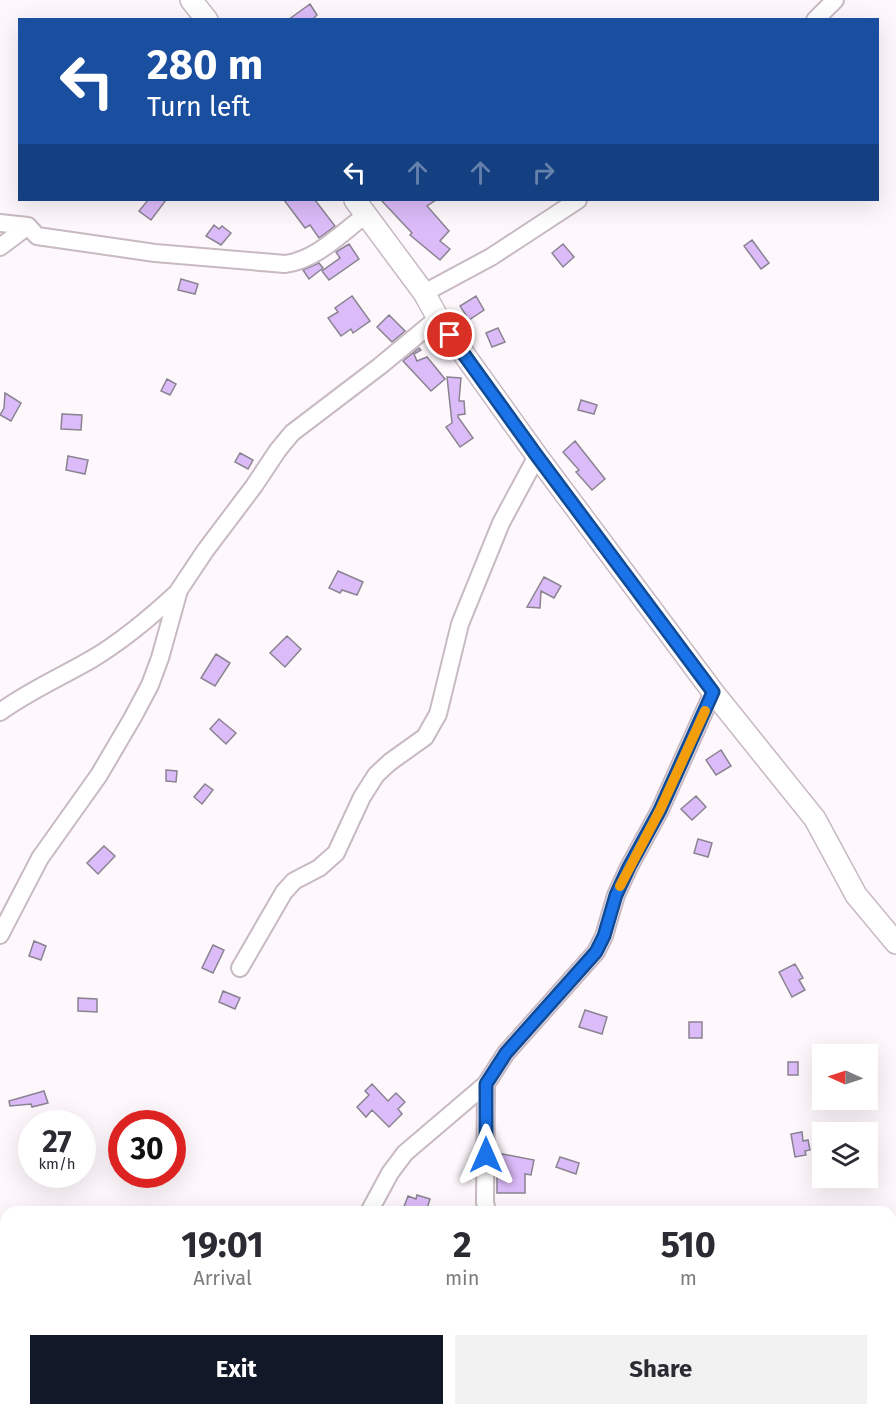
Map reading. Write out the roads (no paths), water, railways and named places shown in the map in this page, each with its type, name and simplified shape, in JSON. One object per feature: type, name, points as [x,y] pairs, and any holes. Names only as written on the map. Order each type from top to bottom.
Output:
[{"type":"main road","points":[[191,0],[205,18]]},
{"type":"main road","points":[[361,207],[424,293],[438,318],[537,456],[713,692],[815,819],[856,895],[896,943]]},
{"type":"street","points":[[817,18],[835,0]]},
{"type":"street","points":[[424,293],[491,257],[576,201]]},
{"type":"street","points":[[0,223],[28,226],[37,236],[156,253],[285,264],[310,257],[361,207]]},
{"type":"street","points":[[0,248],[28,226]]},
{"type":"street","points":[[0,712],[26,693],[91,660],[145,623],[179,590],[292,433],[380,366],[438,318]]},
{"type":"street","points":[[240,968],[284,892],[294,881],[319,868],[336,853],[362,797],[376,775],[425,737],[432,727],[438,714],[460,624],[501,523],[537,456]]},
{"type":"street","points":[[0,935],[40,858],[99,775],[134,717],[160,658],[179,590]]},
{"type":"street","points":[[372,1206],[390,1173],[405,1153],[486,1084],[506,1053],[596,952],[604,936],[616,895],[660,810],[713,692]]},
{"type":"street","points":[[486,1084],[486,1206]]}]
